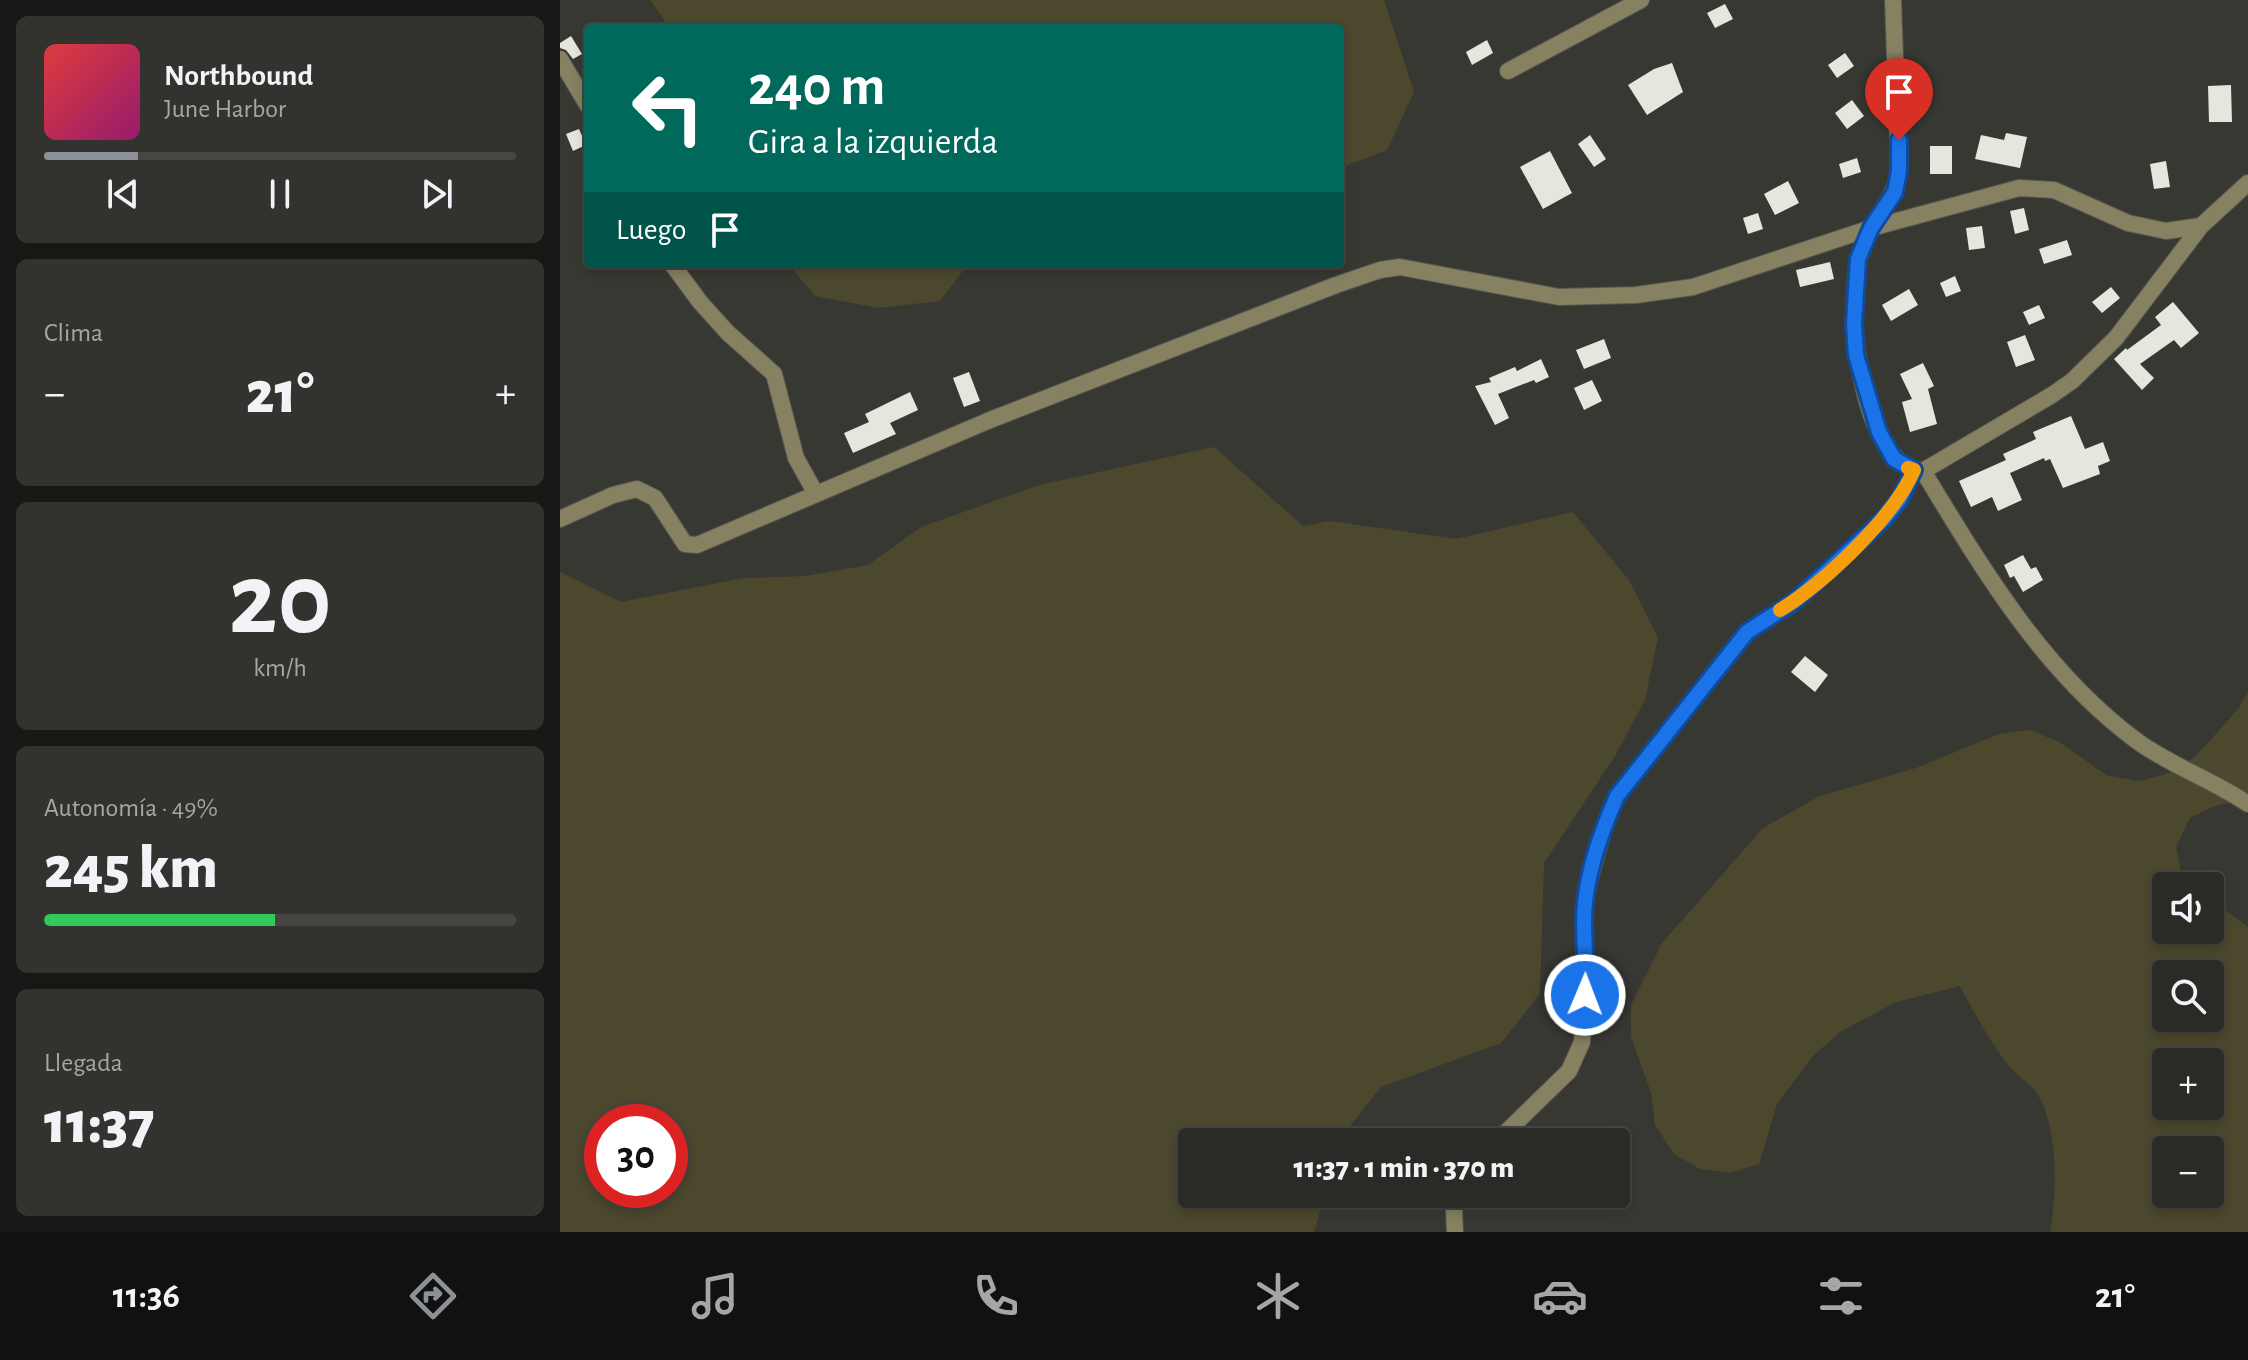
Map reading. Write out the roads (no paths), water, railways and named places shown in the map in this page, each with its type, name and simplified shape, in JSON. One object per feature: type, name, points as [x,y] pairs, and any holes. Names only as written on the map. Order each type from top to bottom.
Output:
[{"type":"street","points":[[1508,71],[1641,0]]},
{"type":"street","points":[[1893,0],[1899,171],[1895,192],[1871,228],[1858,259],[1855,284],[1856,355],[1865,392],[1885,447],[1894,459],[1918,471],[2006,602],[2088,700],[2140,744],[2226,789],[2248,804]]},
{"type":"street","points":[[560,59],[584,99]]},
{"type":"street","points":[[1510,1128],[1569,1071],[1582,1042],[1587,889],[1607,818],[1617,796],[1747,632],[1795,601],[1884,519],[1918,471],[2072,381],[2116,338],[2201,226],[2248,183]]},
{"type":"street","points":[[560,519],[613,495],[637,489],[655,498],[685,544],[697,545],[990,420],[1380,270],[1400,267],[1559,297],[1636,295],[1693,287],[1871,228],[2019,188],[2054,190],[2128,223],[2166,231],[2201,226]]},
{"type":"street","points":[[675,268],[728,333],[774,374],[793,450],[816,494]]},
{"type":"street","points":[[1455,1208],[1455,1232]]}]
